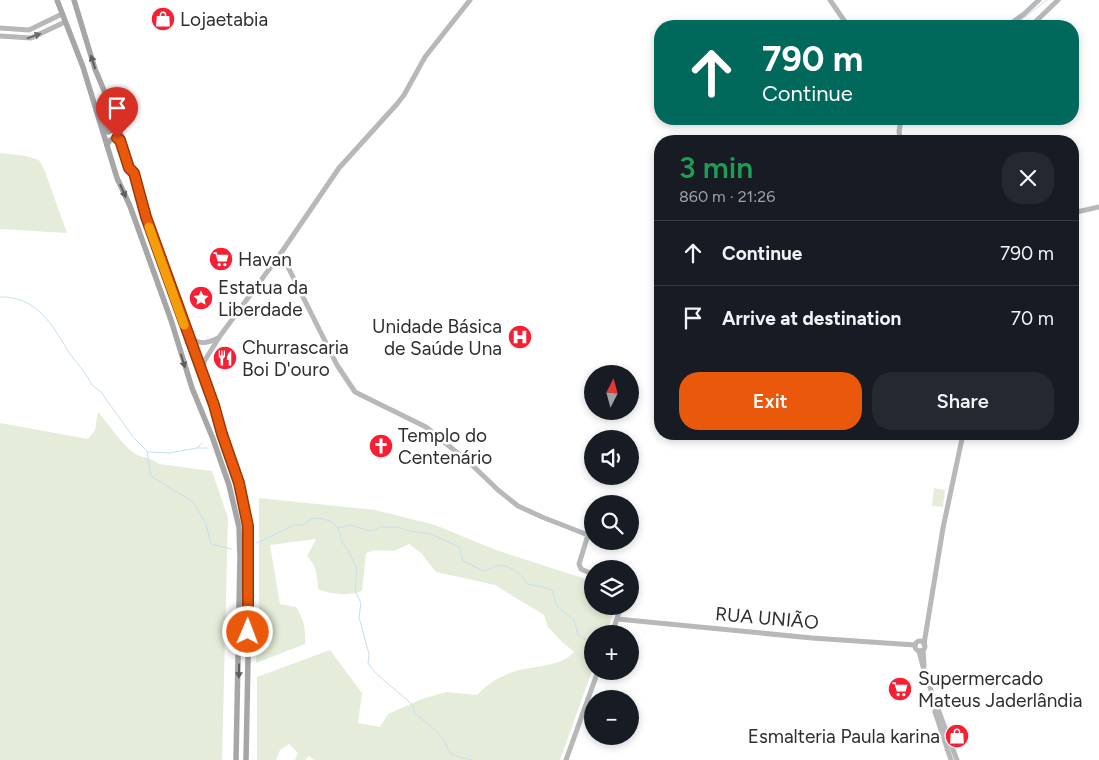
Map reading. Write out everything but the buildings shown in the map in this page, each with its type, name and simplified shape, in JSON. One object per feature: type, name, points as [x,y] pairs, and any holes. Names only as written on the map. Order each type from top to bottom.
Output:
[{"type":"main road","points":[[57,0],[83,67],[117,178],[130,206],[171,320],[192,388],[220,458],[237,516],[240,557],[236,760]]},
{"type":"main road","points":[[74,0],[95,69],[117,124],[134,173],[146,217],[202,369],[239,483],[248,526],[250,558],[246,760]]},
{"type":"main road","points":[[202,369],[205,360],[220,336],[281,253],[339,168],[397,104],[425,57],[470,0]]},
{"type":"main road","points":[[830,0],[844,20]]},
{"type":"main road","points":[[1016,20],[1039,0]]},
{"type":"main road","points":[[1037,20],[1058,0]]},
{"type":"main road","points":[[0,28],[29,30],[62,14]]},
{"type":"main road","points":[[0,36],[31,38],[65,22]]},
{"type":"main road","points":[[90,92],[96,100],[106,131],[113,130],[117,124]]},
{"type":"main road","points":[[107,145],[110,140],[118,138],[129,168],[134,173]]},
{"type":"main road","points":[[1079,211],[1099,207]]},
{"type":"main road","points":[[281,253],[337,365],[355,392],[426,427],[472,464],[498,490],[518,506],[588,535],[578,564],[584,570]]},
{"type":"main road","points":[[188,335],[201,343],[209,342],[220,336]]},
{"type":"main road","points":[[957,760],[925,674],[921,651],[924,644],[943,528],[962,440]]},
{"type":"main road","points":[[615,625],[618,615]]},
{"type":"main road","name":"RUA UNIÃO","points":[[617,620],[812,638],[915,645],[919,642],[924,644]]},
{"type":"main road","points":[[915,645],[916,650],[921,651]]},
{"type":"main road","points":[[566,760],[595,680]]},
{"type":"main road","points":[[935,702],[935,712],[951,760]]},
{"type":"green space","points":[[0,153],[26,156],[39,160],[67,233],[0,229]]},
{"type":"green space","points":[[98,412],[124,444],[137,455],[159,464],[212,471],[228,518],[222,760],[0,760],[0,423],[88,439],[95,430]]},
{"type":"green space","points":[[934,488],[945,490],[943,507],[932,506]]},
{"type":"green space","points":[[259,498],[375,510],[435,525],[496,550],[584,578],[584,615],[613,615],[609,625],[584,625],[584,680],[589,680],[560,760],[314,760],[309,756],[305,760],[295,760],[298,753],[289,744],[280,750],[276,760],[257,760],[257,677],[330,650],[362,693],[358,723],[380,727],[388,714],[422,699],[446,692],[477,695],[489,684],[503,676],[521,670],[553,664],[574,652],[548,627],[544,615],[495,585],[436,572],[421,553],[409,544],[394,551],[375,550],[366,553],[362,591],[351,594],[329,593],[318,589],[316,571],[307,556],[316,539],[270,545],[280,604],[296,607],[304,625],[305,644],[256,663],[259,606]]},
{"type":"waterway","points":[[1021,20],[1047,0]]},
{"type":"waterway","points":[[0,297],[24,301],[42,314],[56,331],[92,385],[101,392],[133,437],[147,451],[151,476],[193,502],[206,524],[211,544],[231,549]]},
{"type":"waterway","points":[[272,356],[296,355],[318,344]]},
{"type":"waterway","points":[[197,448],[202,443]]},
{"type":"waterway","points":[[148,452],[169,453],[207,448]]},
{"type":"waterway","points":[[257,543],[294,525],[303,525],[312,518],[332,522],[338,528],[342,542],[357,569],[355,591],[361,603],[359,617],[369,654],[368,663],[378,675],[414,707],[414,713],[444,740],[450,753],[471,760]]},
{"type":"waterway","points":[[338,528],[350,525],[371,531],[380,527],[397,527],[431,534],[459,547],[463,561],[484,571],[498,565],[508,567],[520,574],[527,584],[552,590],[557,606],[574,620],[578,635],[584,638]]},
{"type":"slow traffic","points":[[149,227],[184,325]]},
{"type":"place","name":"Lojaetabia","points":[[163,19]]},
{"type":"place","name":"Havan","points":[[221,259]]},
{"type":"place","name":"Estatua da Liberdade","points":[[201,298]]},
{"type":"place","name":"Unidade Básica de Saúde Una","points":[[520,337]]},
{"type":"place","name":"Churrascaria Boi D'ouro","points":[[225,358]]},
{"type":"place","name":"Templo do Centenário","points":[[381,446]]},
{"type":"place","name":"Supermercado Mateus Jaderlândia","points":[[900,689]]},
{"type":"place","name":"Esmalteria Paula karina","points":[[957,736]]},
{"type":"route","points":[[117,138],[120,140],[129,168],[134,173],[146,217],[202,369],[239,483],[247,515],[250,558],[248,632]]}]
